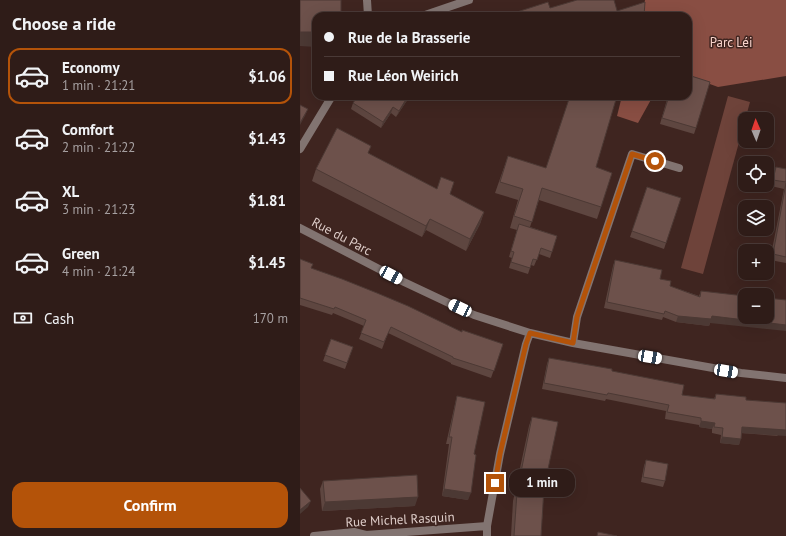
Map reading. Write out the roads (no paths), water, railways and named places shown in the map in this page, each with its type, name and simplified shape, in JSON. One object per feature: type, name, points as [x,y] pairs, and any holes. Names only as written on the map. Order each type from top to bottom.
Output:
[{"type":"street","points":[[367,0],[368,12]]},
{"type":"street","points":[[434,12],[469,0]]},
{"type":"street","points":[[300,149],[330,100]]},
{"type":"street","points":[[573,343],[577,317],[632,154],[679,168]]},
{"type":"street","name":"Rue du Parc","points":[[300,228],[404,282],[474,315],[530,333],[573,343],[741,374],[786,378]]},
{"type":"street","points":[[487,536],[487,526],[500,454],[526,344],[530,333]]},
{"type":"street","name":"Rue Michel Rasquin","points":[[314,536],[354,532],[366,535],[487,526]]},
{"type":"park label","name":"Parc Léi","points":[[731,42]]}]
